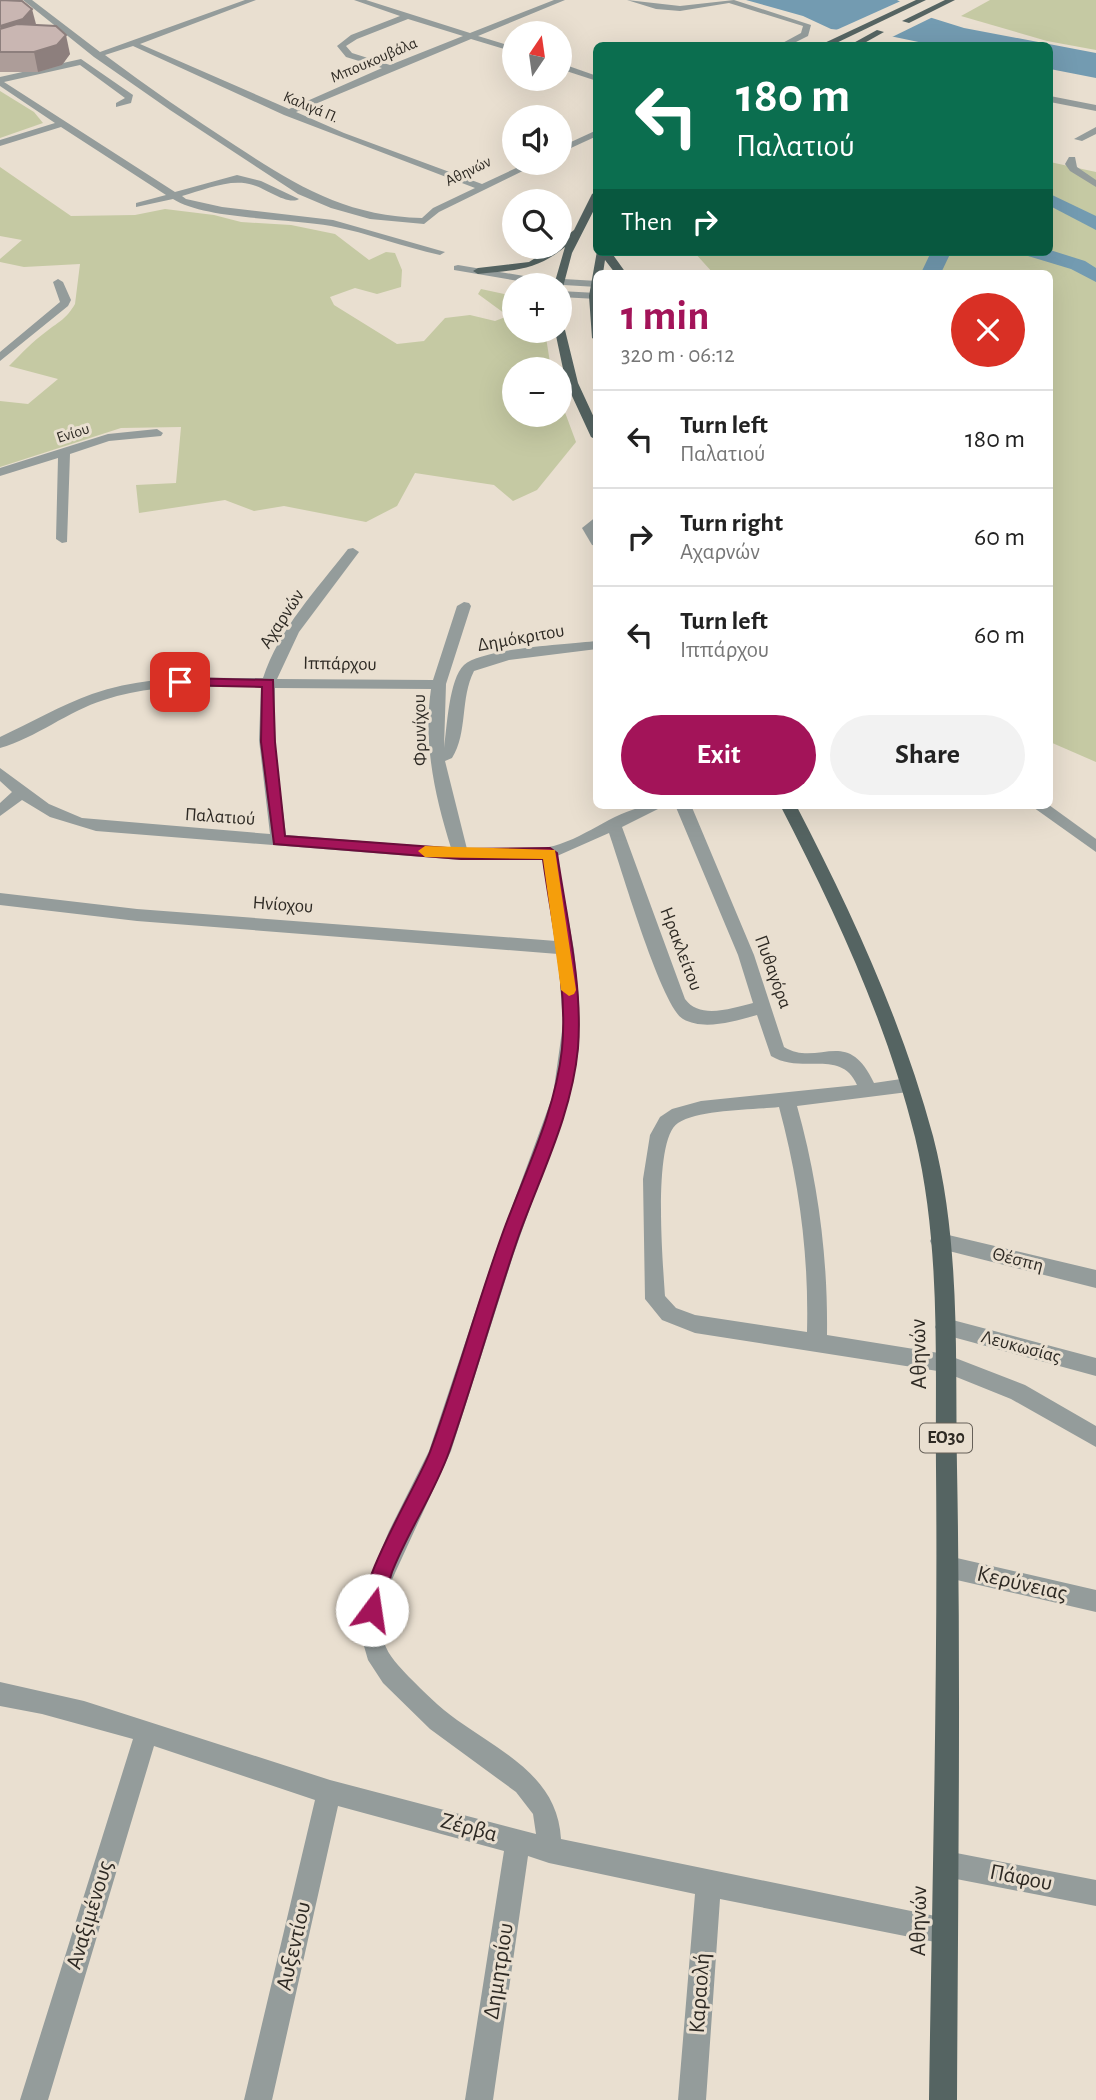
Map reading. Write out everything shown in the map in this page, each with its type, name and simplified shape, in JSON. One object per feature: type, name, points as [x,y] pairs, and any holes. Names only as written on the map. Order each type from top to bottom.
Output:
[{"type":"main road","points":[[900,23],[951,0]]},
{"type":"main road","points":[[830,42],[919,1]]},
{"type":"main road","points":[[859,42],[889,28]]},
{"type":"main road","points":[[563,273],[577,232],[593,202]]},
{"type":"main road","points":[[478,271],[531,265],[547,257],[577,232]]},
{"type":"main road","points":[[607,256],[618,270]]},
{"type":"main road","points":[[562,343],[572,383],[593,428]]},
{"type":"main road","name":"Αθηνών","points":[[791,809],[823,872],[885,1014],[930,1161],[940,1241],[945,1327],[948,1567],[943,2100]]},
{"type":"street","points":[[27,0],[97,55],[177,112],[286,183],[309,195],[381,217],[400,222],[424,222],[427,233],[440,252],[458,268],[502,283]]},
{"type":"street","points":[[97,55],[252,0]]},
{"type":"street","name":"Μπουκουβάλα","points":[[358,0],[502,46]]},
{"type":"street","name":"Μπουκουβάλα","points":[[287,113],[390,68],[561,0]]},
{"type":"street","points":[[631,0],[674,10],[728,1],[807,25],[807,32],[788,42]]},
{"type":"street","points":[[390,68],[349,55],[341,46],[354,37],[408,16]]},
{"type":"street","name":"Καλιγά Π.","points":[[134,44],[287,113],[481,187]]},
{"type":"street","points":[[0,82],[81,62],[130,96],[128,101],[119,105]]},
{"type":"street","points":[[572,70],[593,78]]},
{"type":"street","points":[[0,82],[173,195],[194,205],[333,223],[405,245],[440,252]]},
{"type":"street","points":[[1053,100],[1096,108]]},
{"type":"street","points":[[0,143],[62,124]]},
{"type":"street","points":[[1079,139],[1096,130]]},
{"type":"street","points":[[572,144],[593,135]]},
{"type":"street","points":[[1072,159],[1070,163],[1073,169],[1096,184]]},
{"type":"street","name":"Αθηνών","points":[[424,222],[436,210],[508,175]]},
{"type":"street","points":[[139,205],[231,179],[244,179],[305,205],[333,223]]},
{"type":"street","points":[[458,268],[502,275]]},
{"type":"street","points":[[0,358],[64,304],[66,300],[58,282]]},
{"type":"street","points":[[572,283],[593,284]]},
{"type":"street","points":[[572,295],[593,296]]},
{"type":"street","name":"Ενίου","points":[[0,472],[119,436],[157,433]]},
{"type":"street","points":[[62,539],[64,453]]},
{"type":"street","points":[[593,521],[588,528],[593,536]]},
{"type":"street","name":"Αχαρνών","points":[[279,841],[268,742],[269,682],[289,640],[352,552]]},
{"type":"street","name":"Φρυνίχου","points":[[461,854],[446,805],[437,758],[435,722],[439,685],[464,606]]},
{"type":"street","name":"Δημόκριτου","points":[[437,758],[447,755],[450,750],[464,681],[468,669],[473,665],[525,653],[593,645]]},
{"type":"street","name":"Ιππάρχου","points":[[0,743],[97,697],[118,690],[180,682],[439,685]]},
{"type":"street","name":"Παλατιού","points":[[0,774],[21,793],[58,817],[96,826],[461,854],[550,853],[645,809]]},
{"type":"street","points":[[0,811],[21,793]]},
{"type":"street","name":"Πυθαγόρα","points":[[684,809],[746,955],[777,1051],[782,1056],[850,1062],[859,1070],[869,1091]]},
{"type":"street","points":[[1044,809],[1096,847]]},
{"type":"street","name":"Ηρακλείτου","points":[[613,824],[672,989],[682,1009],[689,1015],[700,1018],[764,1007]]},
{"type":"street","points":[[549,1851],[547,1819],[530,1790],[443,1725],[414,1699],[376,1654],[371,1636],[377,1585],[439,1454],[500,1265],[529,1182],[549,1137],[566,1082],[571,1023],[564,948],[550,853]]},
{"type":"street","name":"Ηνίοχου","points":[[0,899],[137,915],[564,948]]},
{"type":"street","points":[[908,1084],[869,1091],[701,1108],[679,1113],[665,1122],[660,1133],[653,1170],[655,1299],[669,1314],[695,1324],[945,1363],[1018,1392],[1096,1437]]},
{"type":"street","points":[[786,1100],[810,1195],[819,1291],[817,1342]]},
{"type":"street","name":"Θέσπη","points":[[940,1241],[1096,1279]]},
{"type":"street","name":"Λευκωσίας","points":[[945,1327],[1096,1367]]},
{"type":"street","name":"Κερύνειας","points":[[948,1567],[1096,1601]]},
{"type":"street","name":"Ζέρβα","points":[[0,1694],[147,1731],[329,1792],[549,1851],[945,1931]]},
{"type":"street","name":"Αναξιμένους","points":[[34,2100],[147,1731]]},
{"type":"street","name":"Αυξεντίου","points":[[258,2100],[329,1792]]},
{"type":"street","name":"Δημητρίου","points":[[479,2100],[518,1841]]},
{"type":"street","name":"Πάφου","points":[[946,1864],[1096,1893]]},
{"type":"street","name":"Καραολή","points":[[692,2100],[708,1885]]},
{"type":"green space","points":[[990,0],[1096,0],[1096,50],[1047,41],[961,16]]},
{"type":"green space","points":[[0,91],[34,112],[43,123],[0,138]]},
{"type":"green space","points":[[1053,163],[1096,172],[1096,762],[1053,743],[1053,270],[710,270],[698,256],[1053,256]]},
{"type":"green space","points":[[0,167],[71,216],[135,215],[165,209],[214,215],[241,222],[291,225],[335,234],[369,260],[386,252],[395,253],[402,270],[401,287],[377,294],[355,288],[330,297],[334,305],[397,344],[424,341],[445,318],[470,315],[495,321],[502,318],[502,343],[547,343],[549,357],[502,357],[502,427],[570,427],[576,442],[537,490],[513,501],[494,485],[415,473],[397,506],[366,522],[284,506],[254,511],[225,500],[139,513],[136,485],[176,483],[181,427],[121,428],[0,467],[0,401],[28,404],[58,379],[9,366],[72,309],[80,264],[24,267],[0,262],[0,259],[22,240],[0,236]]},
{"type":"green space","points":[[481,289],[502,293],[502,312],[478,294]]},
{"type":"water","points":[[746,0],[897,0],[932,18],[964,28],[1038,42],[919,42],[831,29],[803,16]]},
{"type":"water","points":[[1053,45],[1096,53],[1096,78],[1053,70]]},
{"type":"pier","points":[[903,0],[910,1],[935,16],[888,39],[834,31]]},
{"type":"building","points":[[0,0],[22,1],[32,9],[23,19],[0,26]]},
{"type":"building","points":[[17,24],[56,26],[66,35],[57,45],[34,52],[0,52],[0,29]]},
{"type":"waterway","points":[[1053,201],[1096,224]]},
{"type":"waterway","points":[[932,270],[939,256]]},
{"type":"waterway","points":[[1048,256],[1078,265],[1096,276]]},
{"type":"slow traffic","points":[[425,851],[461,854],[550,853],[569,990]]},
{"type":"route","points":[[180,682],[269,682],[268,742],[279,841],[461,854],[550,853],[569,990],[571,1023],[566,1082],[549,1137],[529,1182],[487,1303],[439,1454],[383,1569],[372,1610]]}]
